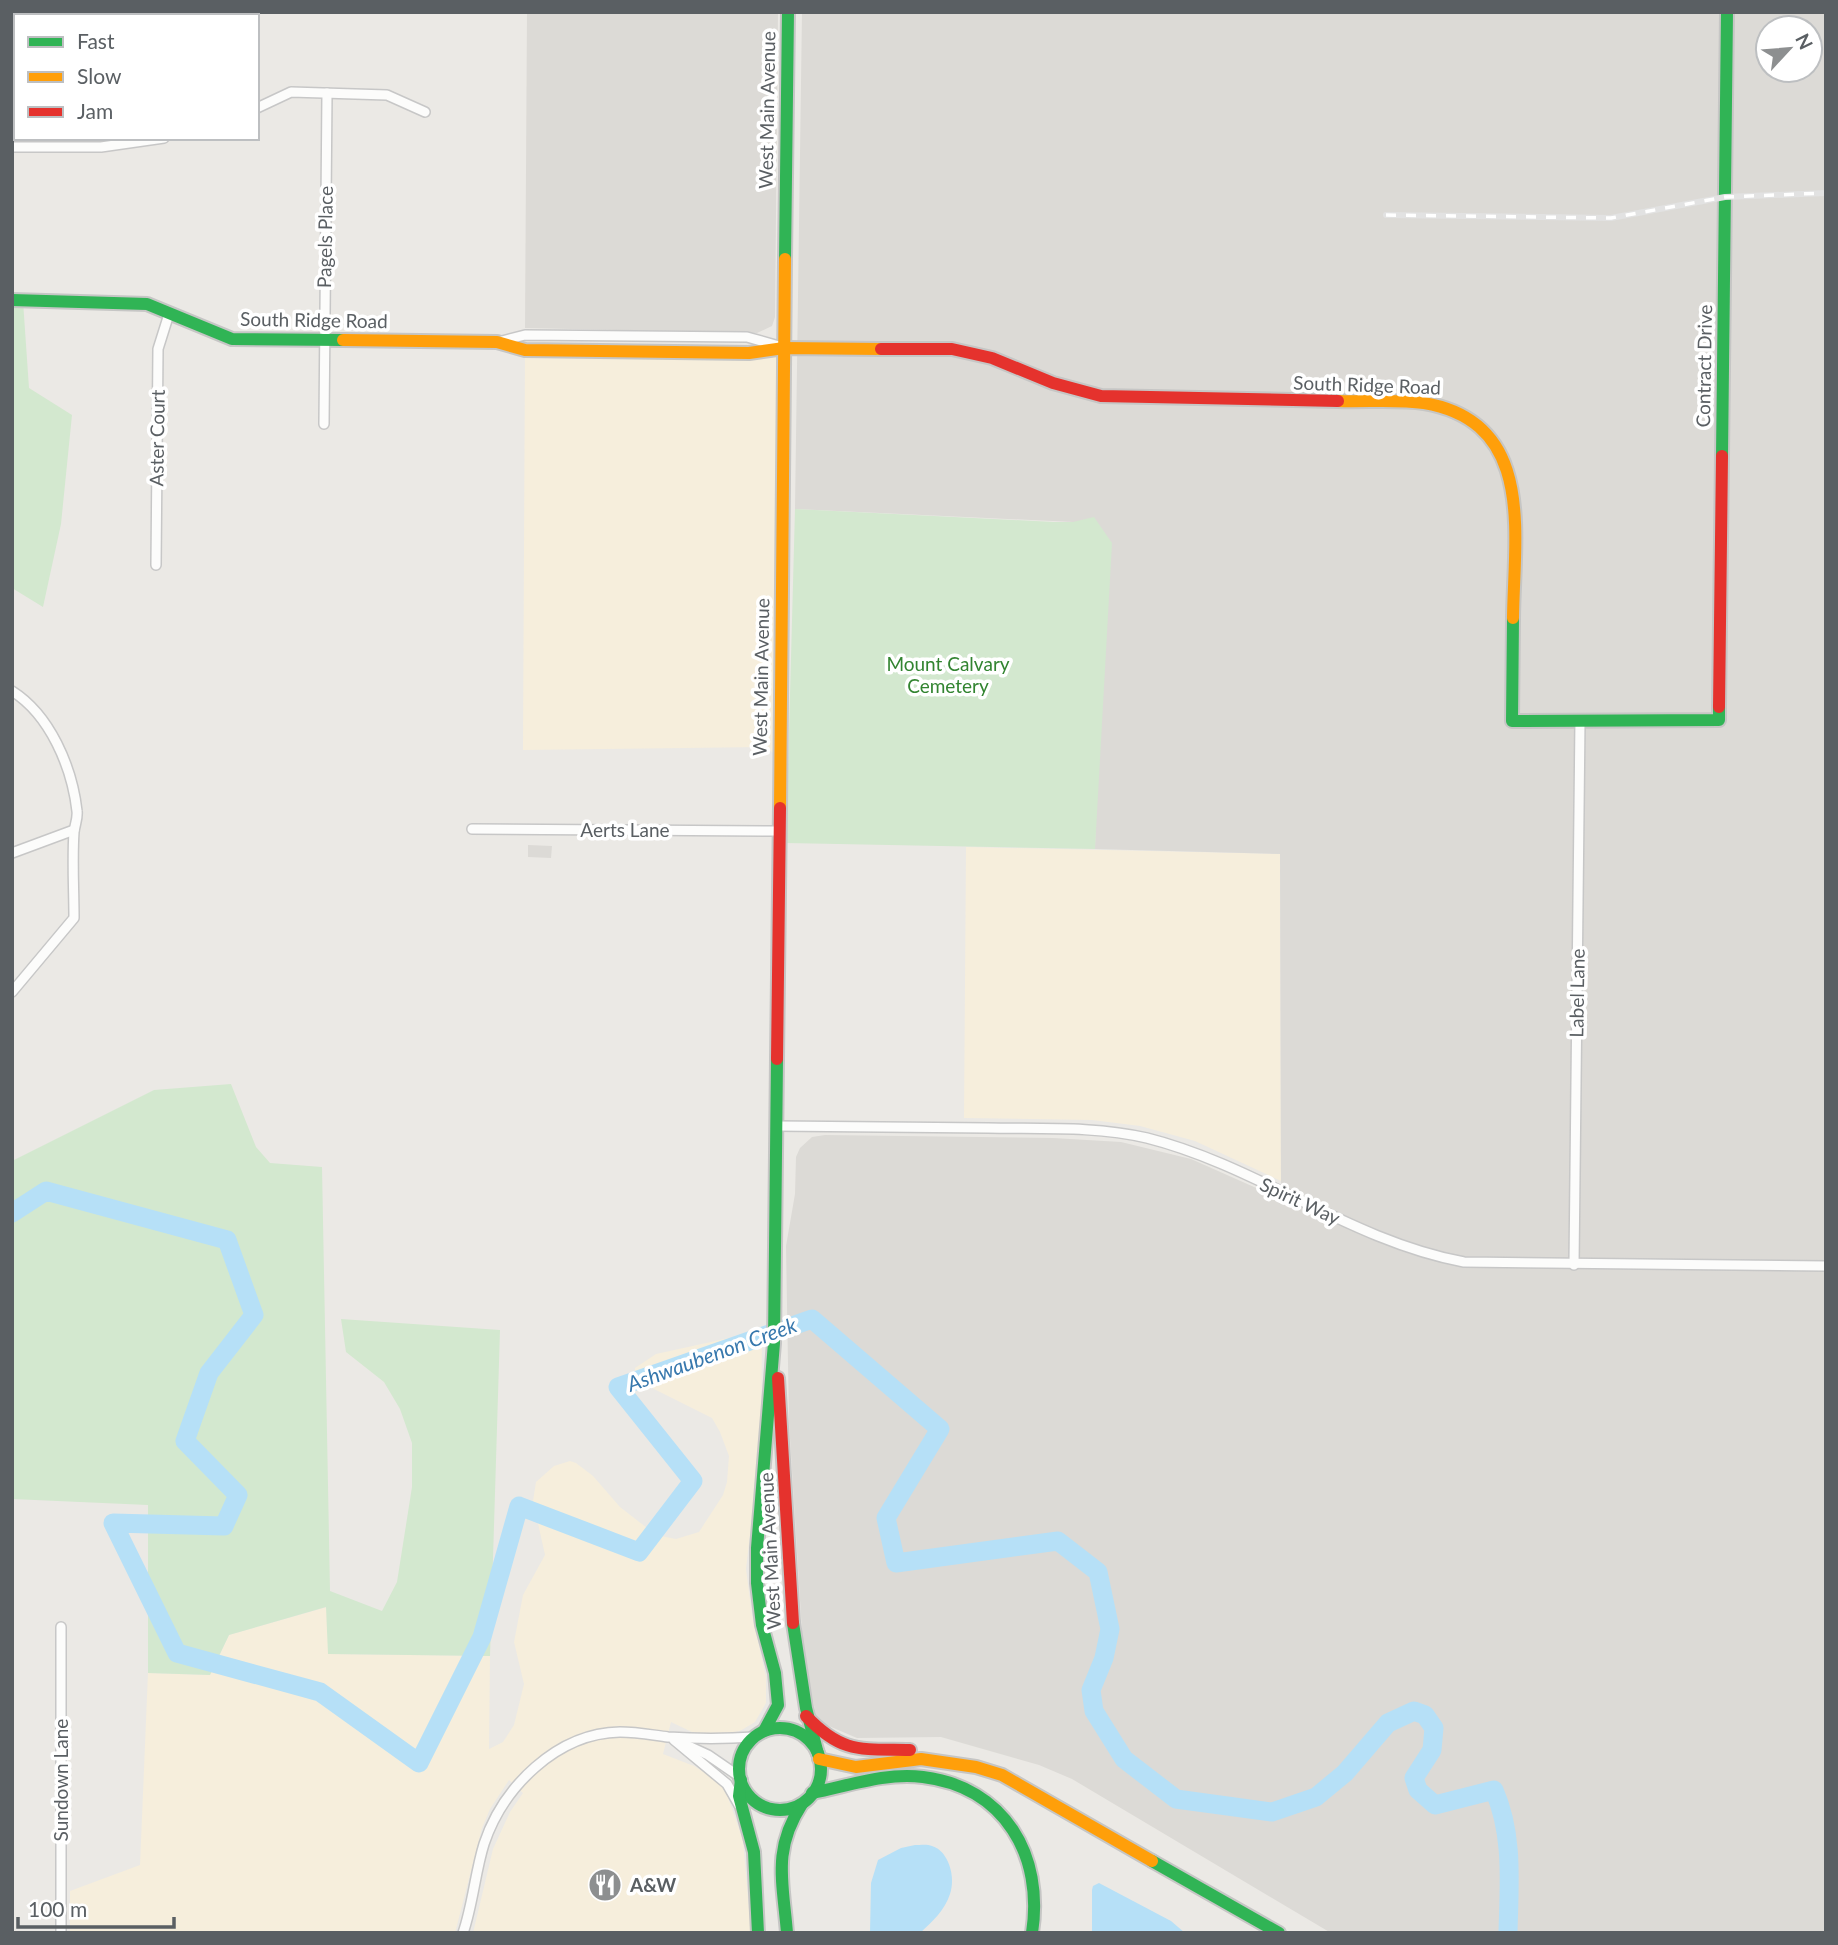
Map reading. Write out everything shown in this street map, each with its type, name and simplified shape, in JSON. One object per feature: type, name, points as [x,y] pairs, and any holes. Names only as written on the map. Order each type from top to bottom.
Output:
[{"type":"main road","name":"West Main Avenue","points":[[759,1734],[778,1704],[775,1673],[762,1625],[757,1583],[757,1548],[763,1504],[774,1343],[788,12]]},
{"type":"main road","name":"Contract Drive","points":[[1719,720],[1727,12]]},
{"type":"main road","name":"South Ridge Road","points":[[12,300],[147,304],[232,338],[497,342],[525,350],[749,353],[784,348],[952,349],[992,358],[1054,383],[1101,396],[1422,403],[1448,407],[1472,419],[1496,442],[1510,470],[1514,494],[1512,721],[1719,720]]},
{"type":"main road","name":"West Main Avenue","points":[[774,1343],[784,1443],[796,1659],[806,1716],[819,1756]]},
{"type":"main road","points":[[806,1716],[821,1733],[849,1749],[922,1751],[952,1762],[1002,1774],[1279,1933]]},
{"type":"main road","points":[[758,1933],[754,1852],[739,1796],[741,1755],[759,1734],[790,1729],[811,1743],[819,1756],[821,1771],[808,1797],[784,1832],[780,1845],[787,1933]]},
{"type":"main road","points":[[819,1756],[856,1767],[921,1759],[952,1762]]},
{"type":"main road","points":[[740,1779],[747,1792],[767,1808],[780,1810],[808,1797],[907,1776],[925,1777],[969,1790],[1008,1822],[1024,1846],[1034,1872],[1037,1896],[1032,1933]]},
{"type":"street","points":[[259,107],[291,92],[387,94],[425,112]]},
{"type":"street","name":"Pagels Place","points":[[324,424],[327,93]]},
{"type":"street","points":[[12,147],[101,147],[150,140]]},
{"type":"street","name":"Aster Court","points":[[156,565],[158,349],[169,314]]},
{"type":"street","points":[[12,691],[28,701],[43,718],[70,776],[78,814],[74,830],[74,918],[12,992]]},
{"type":"street","name":"Label Lane","points":[[1574,1265],[1580,720]]},
{"type":"street","name":"Aerts Lane","points":[[472,829],[778,831]]},
{"type":"street","points":[[12,853],[74,830]]},
{"type":"street","name":"Spirit Way","points":[[776,1126],[1106,1131],[1148,1139],[1208,1158],[1382,1239],[1426,1254],[1492,1264],[1826,1266]]},
{"type":"street","name":"Sundown Lane","points":[[61,1627],[61,1933]]},
{"type":"street","points":[[463,1933],[487,1835],[507,1798],[524,1777],[555,1753],[591,1737],[617,1732],[671,1738],[759,1734]]},
{"type":"street","points":[[671,1738],[708,1755],[740,1779]]},
{"type":"street","points":[[671,1738],[727,1784],[743,1810]]},
{"type":"shaded area","points":[[527,12],[778,12],[775,317],[772,326],[757,333],[525,328]]},
{"type":"shaded area","points":[[802,12],[1826,12],[1826,1933],[1331,1933],[1072,1779],[1039,1765],[941,1737],[857,1738],[817,1721],[803,1648],[789,1422],[786,1246],[795,1194],[796,1157],[800,1148],[812,1137],[825,1135],[1053,1138],[1121,1142],[1191,1159],[1281,1199],[1280,854],[1095,849],[1102,529],[1073,522],[795,509]]},
{"type":"shaded area","points":[[784,348],[779,758],[766,747],[523,750],[525,350]]},
{"type":"shaded area","points":[[528,845],[552,846],[551,858],[528,857]]},
{"type":"shaded area","points":[[966,847],[1280,854],[1281,1181],[1195,1141],[1140,1126],[1092,1120],[964,1118]]},
{"type":"shaded area","points":[[762,1334],[761,1440],[746,1569],[752,1615],[766,1677],[766,1703],[755,1722],[740,1731],[718,1735],[694,1733],[671,1722],[663,1754],[694,1766],[715,1779],[726,1792],[743,1840],[751,1933],[473,1933],[493,1849],[510,1812],[523,1793],[509,1780],[490,1809],[482,1828],[455,1933],[70,1933],[70,1891],[140,1865],[148,1673],[210,1675],[229,1635],[327,1607],[329,1654],[490,1656],[489,1749],[503,1742],[514,1725],[524,1684],[514,1642],[523,1595],[545,1555],[533,1501],[536,1482],[554,1466],[570,1461],[593,1476],[620,1507],[656,1535],[676,1539],[699,1532],[723,1495],[727,1482],[729,1456],[720,1432],[712,1418],[644,1384],[635,1375],[635,1368],[656,1354],[729,1338]]},
{"type":"green space","points":[[12,301],[23,301],[29,388],[72,415],[61,524],[43,607],[12,588]]},
{"type":"green space","name":"Mount Calvary Cemetery","points":[[795,509],[1054,522],[1073,522],[1094,517],[1112,543],[1095,849],[786,843]]},
{"type":"green space","points":[[231,1084],[256,1147],[270,1163],[322,1167],[330,1591],[382,1611],[397,1582],[412,1487],[412,1443],[400,1409],[384,1382],[346,1352],[341,1319],[500,1330],[490,1656],[328,1654],[326,1607],[229,1635],[210,1675],[148,1673],[148,1505],[12,1499],[12,1161],[154,1090]]},
{"type":"water","points":[[932,1846],[947,1859],[952,1880],[948,1900],[920,1933],[870,1933],[871,1883],[878,1860],[901,1848]]},
{"type":"water","points":[[1099,1883],[1171,1921],[1185,1933],[1092,1933],[1092,1890],[1093,1886]]},
{"type":"waterway","name":"Ashwaubenon Creek","points":[[12,1213],[46,1191],[227,1240],[254,1315],[209,1373],[185,1441],[238,1495],[224,1526],[113,1523],[177,1653],[320,1692],[419,1763],[482,1637],[519,1506],[639,1552],[693,1481],[618,1387],[812,1319],[940,1429],[886,1518],[896,1563],[1058,1541],[1098,1572],[1110,1629],[1104,1658],[1091,1690],[1094,1711],[1124,1759],[1176,1799],[1272,1812],[1316,1797],[1345,1773],[1388,1723],[1414,1711],[1425,1715],[1434,1728],[1432,1750],[1414,1778],[1418,1790],[1435,1805],[1494,1790],[1505,1825],[1507,1842],[1508,1933]]},
{"type":"railway","points":[[1386,215],[1611,218],[1725,197],[1826,193]]},
{"type":"traffic: fast","points":[[785,259],[788,12]]},
{"type":"traffic: fast","points":[[1722,456],[1727,12]]},
{"type":"traffic: fast","points":[[12,300],[147,304],[232,339],[343,340]]},
{"type":"traffic: fast","points":[[1513,618],[1512,721],[1719,720],[1719,707]]},
{"type":"traffic: fast","points":[[764,1731],[778,1705],[775,1673],[762,1625],[757,1583],[757,1548],[774,1343],[777,1059]]},
{"type":"traffic: fast","points":[[793,1623],[806,1708],[818,1754]]},
{"type":"traffic: fast","points":[[780,1728],[803,1735],[809,1740],[814,1746],[821,1769],[814,1792],[809,1798],[803,1803],[780,1810],[757,1803],[751,1798],[746,1792],[739,1769],[746,1746],[751,1740],[757,1735],[780,1728]]},
{"type":"traffic: fast","points":[[812,1793],[867,1780],[909,1776],[952,1783],[976,1795],[997,1810],[1013,1830],[1024,1852],[1032,1878],[1032,1933]]},
{"type":"traffic: fast","points":[[741,1780],[739,1796],[754,1852],[758,1933]]},
{"type":"traffic: fast","points":[[787,1933],[782,1882],[783,1852],[786,1836],[802,1804]]},
{"type":"traffic: fast","points":[[1152,1861],[1279,1933]]},
{"type":"traffic: slow","points":[[780,808],[785,259]]},
{"type":"traffic: slow","points":[[343,340],[497,342],[525,350],[749,353],[784,348],[881,349]]},
{"type":"traffic: slow","points":[[1338,401],[1424,403],[1460,414],[1485,433],[1502,457],[1511,486],[1515,518],[1513,618]]},
{"type":"traffic: slow","points":[[819,1759],[856,1767],[921,1759],[976,1767],[1002,1775],[1152,1861]]},
{"type":"traffic: jam","points":[[881,349],[952,349],[992,358],[1053,383],[1101,396],[1338,401]]},
{"type":"traffic: jam","points":[[1719,707],[1722,456]]},
{"type":"traffic: jam","points":[[777,1059],[780,808]]},
{"type":"traffic: jam","points":[[778,1378],[793,1623]]},
{"type":"traffic: jam","points":[[806,1716],[831,1737],[853,1747],[910,1750]]},
{"type":"place","name":"A&W","points":[[605,1885]]}]
